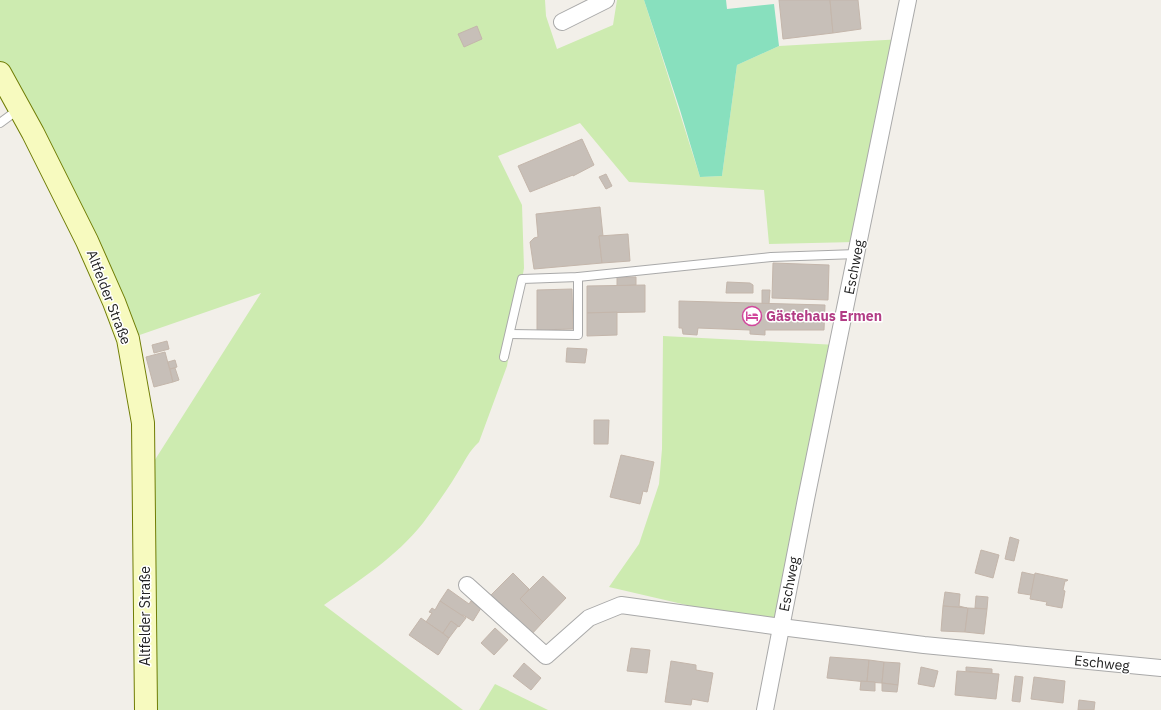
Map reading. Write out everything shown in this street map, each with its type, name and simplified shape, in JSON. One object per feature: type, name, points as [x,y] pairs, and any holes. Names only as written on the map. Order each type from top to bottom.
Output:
[{"type":"street","points":[[562,22],[606,0]]},
{"type":"street","name":"Eschweg","points":[[765,710],[780,628],[908,0]]},
{"type":"street","name":"Altfelder Straße","points":[[0,73],[33,133],[87,241],[114,302],[128,339],[143,423],[146,710]]},
{"type":"street","points":[[467,585],[546,656],[589,618],[621,605],[780,628]]},
{"type":"street","name":"Eschweg","points":[[780,628],[924,646],[1161,668]]},
{"type":"lane","points":[[0,123],[19,109]]},
{"type":"lane","points":[[504,357],[522,280],[578,277],[771,257],[856,254]]},
{"type":"lane","points":[[510,334],[578,335],[578,277]]},
{"type":"green space","points":[[0,0],[545,0],[546,16],[557,49],[613,25],[617,0],[644,0],[700,177],[722,176],[737,65],[779,46],[903,39],[855,242],[769,244],[764,190],[629,182],[580,123],[498,156],[522,205],[524,268],[507,366],[479,442],[423,523],[401,547],[377,567],[324,605],[463,710],[146,710],[144,477],[261,293],[128,339],[0,70]]},
{"type":"green space","points":[[644,0],[726,0],[727,9],[774,4],[779,46],[737,65],[722,176],[700,177]]},
{"type":"green space","points":[[663,336],[837,345],[781,627],[609,587],[639,544],[659,484],[662,449]]},
{"type":"green space","points":[[495,684],[548,710],[479,710]]},
{"type":"building","points":[[779,0],[830,0],[833,33],[783,39]]},
{"type":"building","points":[[830,0],[858,0],[861,29],[833,33]]},
{"type":"building","points":[[477,26],[482,39],[464,47],[458,34]]},
{"type":"building","points":[[582,139],[594,165],[573,176],[530,192],[518,166]]},
{"type":"building","points":[[606,174],[612,186],[606,189],[599,177]]},
{"type":"building","points":[[600,207],[603,236],[599,236],[602,263],[534,269],[530,242],[534,238],[538,237],[536,214]]},
{"type":"building","points":[[628,234],[630,261],[602,263],[599,236]]},
{"type":"building","name":"Gästehaus Ermen","points":[[773,263],[829,265],[828,300],[772,298]]},
{"type":"building","points":[[617,277],[636,277],[636,285],[617,286]]},
{"type":"building","points":[[727,282],[750,283],[753,285],[753,293],[726,293]]},
{"type":"building","points":[[645,285],[645,312],[587,313],[587,286]]},
{"type":"building","points":[[572,289],[573,329],[537,330],[537,290]]},
{"type":"building","points":[[762,290],[770,290],[769,304],[762,304]]},
{"type":"building","name":"Gästehaus Ermen","points":[[679,301],[825,305],[824,330],[765,330],[765,335],[750,334],[750,330],[698,328],[697,335],[683,334],[682,328],[679,328]]},
{"type":"building","points":[[617,312],[617,335],[587,336],[587,313]]},
{"type":"building","points":[[167,341],[169,349],[154,353],[152,345]]},
{"type":"building","points":[[567,348],[587,349],[585,363],[566,362]]},
{"type":"building","points":[[165,352],[173,382],[154,387],[146,357]]},
{"type":"building","points":[[175,360],[177,367],[170,369],[168,362]]},
{"type":"building","points":[[175,368],[179,380],[173,382],[170,369]]},
{"type":"building","points":[[594,420],[609,420],[608,444],[594,444]]},
{"type":"building","points":[[621,455],[654,462],[647,492],[643,491],[640,504],[610,497]]},
{"type":"building","points":[[1010,537],[1019,540],[1014,561],[1005,559]]},
{"type":"building","points":[[981,550],[999,555],[993,578],[975,573]]},
{"type":"building","points":[[1022,572],[1035,575],[1031,595],[1018,593]]},
{"type":"building","points":[[513,573],[529,589],[520,599],[543,622],[530,636],[489,597]]},
{"type":"building","points":[[1035,573],[1068,580],[1065,581],[1063,590],[1065,591],[1062,608],[1046,605],[1047,602],[1030,599]]},
{"type":"building","points":[[543,576],[566,598],[543,622],[520,599]]},
{"type":"building","points":[[448,589],[469,604],[471,601],[481,608],[473,621],[463,615],[461,616],[440,601]]},
{"type":"building","points":[[945,592],[960,594],[959,606],[967,608],[943,606]]},
{"type":"building","points":[[976,596],[988,597],[987,609],[975,608]]},
{"type":"building","points":[[440,601],[466,618],[459,627],[451,621],[443,633],[426,622],[432,613],[429,612],[432,608],[435,610]]},
{"type":"building","points":[[943,606],[968,608],[965,632],[941,631]]},
{"type":"building","points":[[968,608],[987,609],[984,634],[965,632]]},
{"type":"building","points":[[421,618],[449,638],[438,655],[409,635]]},
{"type":"building","points":[[451,621],[458,626],[449,638],[443,633]]},
{"type":"building","points":[[495,628],[508,640],[494,655],[481,643]]},
{"type":"building","points":[[631,648],[650,650],[647,673],[627,671]]},
{"type":"building","points":[[830,657],[869,660],[867,682],[827,678]]},
{"type":"building","points":[[869,660],[884,662],[882,683],[867,682]]},
{"type":"building","points":[[671,661],[696,665],[696,670],[713,673],[708,702],[692,699],[691,705],[665,702]]},
{"type":"building","points":[[884,662],[900,663],[898,685],[882,683]]},
{"type":"building","points":[[524,663],[541,678],[531,690],[513,676]]},
{"type":"building","points":[[921,667],[938,671],[934,687],[918,684]]},
{"type":"building","points":[[966,667],[992,669],[992,674],[966,671]]},
{"type":"building","points":[[957,671],[999,674],[996,699],[955,695]]},
{"type":"building","points":[[1015,676],[1023,677],[1020,702],[1012,701]]},
{"type":"building","points":[[1034,677],[1065,681],[1063,703],[1031,699]]},
{"type":"building","points":[[861,681],[875,682],[875,691],[860,690]]},
{"type":"building","points":[[882,683],[898,685],[897,692],[882,691]]},
{"type":"building","points":[[1079,700],[1095,702],[1094,710],[1078,710]]},
{"type":"place","name":"Gästehaus Ermen","points":[[752,316]]}]
